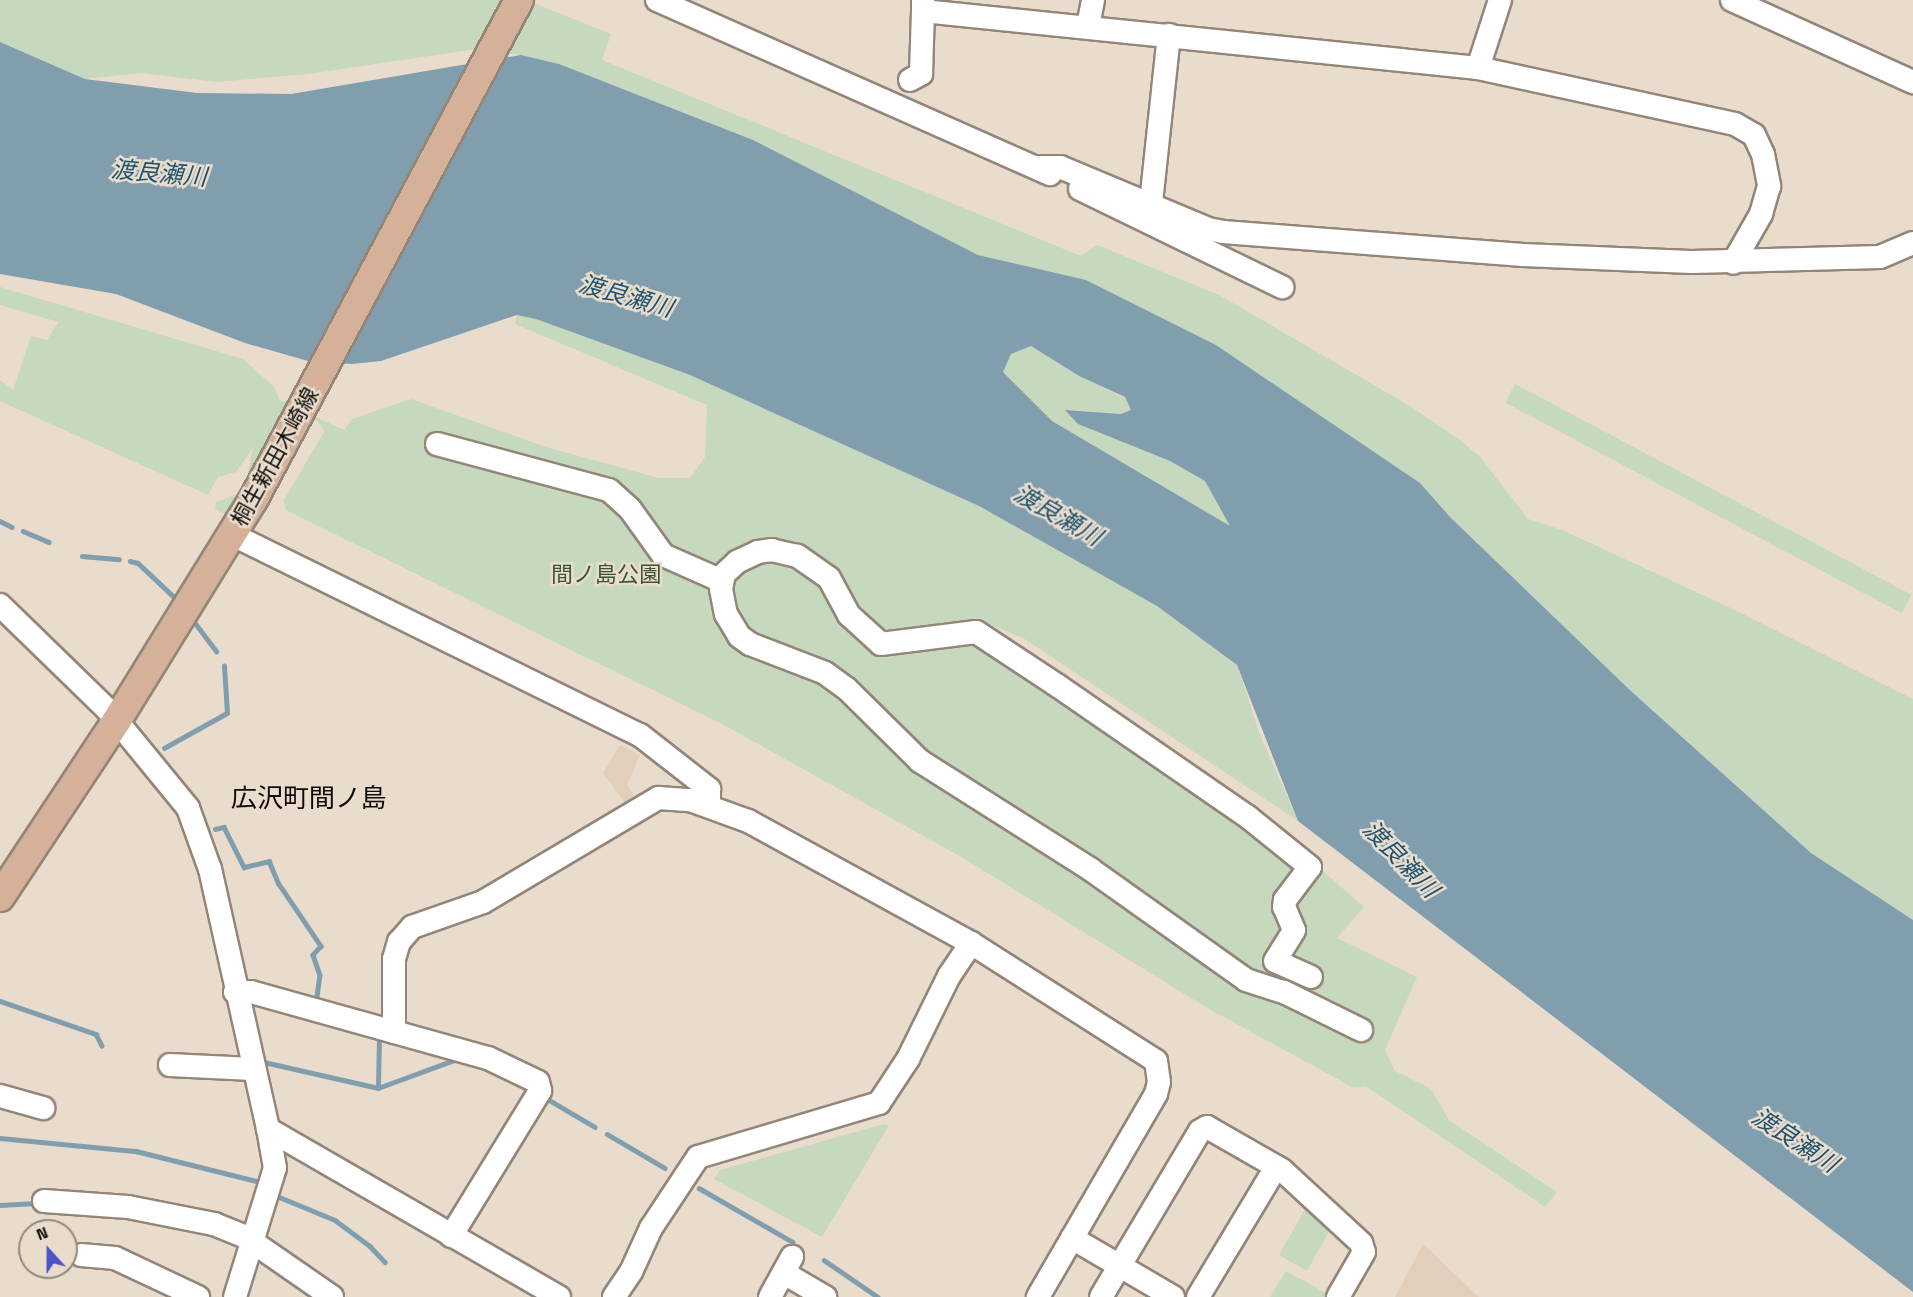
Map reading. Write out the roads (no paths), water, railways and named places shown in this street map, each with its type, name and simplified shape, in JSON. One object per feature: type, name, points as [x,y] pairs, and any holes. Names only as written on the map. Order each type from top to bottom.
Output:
[{"type":"main road","name":"桐生新田木崎線","points":[[2,890],[117,720],[232,535],[299,414],[519,0]]},
{"type":"street","points":[[657,0],[1037,167],[1282,287]]},
{"type":"street","points":[[1088,26],[1093,0]]},
{"type":"street","points":[[1478,68],[1500,0]]},
{"type":"street","points":[[1732,0],[1913,82]]},
{"type":"street","points":[[910,80],[921,75],[923,5],[1088,26],[1478,68],[1735,124],[1754,135],[1763,154],[1769,186],[1761,214],[1733,262]]},
{"type":"street","points":[[1151,203],[1169,35]]},
{"type":"street","points":[[1037,167],[1060,167],[1209,229],[1223,232],[1523,255],[1733,262],[1880,257],[1913,243]]},
{"type":"street","points":[[437,444],[609,490],[630,509],[663,555],[722,581]]},
{"type":"street","points":[[232,535],[640,735],[709,789],[709,806]]},
{"type":"street","points":[[1258,983],[1294,930],[1284,907],[1285,900],[1310,867],[1248,817],[1068,692],[976,632],[881,644],[849,615],[837,591],[820,569],[784,551],[747,556],[730,568],[722,581],[726,614],[739,636],[750,644],[825,673],[847,689],[920,761],[1090,869],[1246,980],[1258,983],[1361,1030]]},
{"type":"street","points":[[0,605],[117,720],[171,783],[196,825],[210,869],[275,1168],[235,1297]]},
{"type":"street","points":[[394,1032],[394,959],[399,942],[412,927],[483,902],[521,882],[658,798],[671,797],[709,806],[748,821],[833,865],[971,943],[1156,1061],[1160,1082],[1156,1094],[1038,1297]]},
{"type":"street","points":[[614,1297],[631,1272],[651,1228],[698,1157],[879,1103],[908,1059],[949,976],[971,943]]},
{"type":"street","points":[[1275,961],[1311,977]]},
{"type":"street","points":[[235,992],[251,992],[488,1058],[540,1084],[540,1091],[451,1236]]},
{"type":"street","points":[[170,1065],[252,1069]]},
{"type":"street","points":[[0,1095],[44,1108]]},
{"type":"street","points":[[268,1129],[559,1297]]},
{"type":"street","points":[[1101,1297],[1203,1129],[1211,1129],[1276,1167],[1363,1247],[1338,1297]]},
{"type":"street","points":[[1198,1297],[1276,1167]]},
{"type":"street","points":[[44,1201],[163,1213],[214,1224],[252,1242],[332,1297]]},
{"type":"street","points":[[1072,1238],[1173,1297]]},
{"type":"street","points":[[81,1255],[115,1258],[198,1297]]},
{"type":"street","points":[[770,1297],[788,1265],[825,1297]]},
{"type":"water","name":"渡良瀬川","points":[[0,42],[85,79],[197,93],[291,94],[521,55],[559,64],[753,140],[978,255],[1086,280],[1216,345],[1420,483],[1451,518],[1632,692],[1811,853],[1913,920],[1913,1292],[1298,821],[1237,665],[1157,606],[979,506],[690,375],[536,319],[517,315],[381,361],[352,364],[308,361],[245,343],[116,294],[0,274]],"holes":[[[1031,346],[1079,376],[1125,397],[1131,410],[1121,414],[1065,410],[1078,424],[1170,461],[1205,481],[1230,526],[1052,421],[1003,372],[1011,354]]]},
{"type":"waterway","points":[[0,521],[12,527]]},
{"type":"waterway","points":[[23,531],[49,542]]},
{"type":"waterway","points":[[82,556],[119,559]]},
{"type":"waterway","points":[[130,561],[138,563],[173,596]]},
{"type":"waterway","points":[[196,624],[216,651]]},
{"type":"waterway","points":[[164,748],[227,713],[224,666]]},
{"type":"waterway","points":[[215,829],[224,827],[244,867],[269,861],[279,884],[321,946],[313,955],[320,975],[316,1003]]},
{"type":"waterway","points":[[0,1001],[96,1034],[102,1046]]},
{"type":"waterway","points":[[378,1088],[379,1036]]},
{"type":"waterway","points":[[264,1062],[378,1088],[454,1060]]},
{"type":"waterway","points":[[544,1097],[595,1127]]},
{"type":"waterway","points":[[607,1134],[665,1168]]},
{"type":"waterway","points":[[0,1138],[136,1151],[260,1182]]},
{"type":"waterway","points":[[699,1188],[793,1242]]},
{"type":"waterway","points":[[277,1196],[335,1220],[370,1246],[385,1262]]},
{"type":"waterway","points":[[0,1205],[36,1203]]},
{"type":"waterway","points":[[824,1260],[878,1297]]},
{"type":"district","name":"広沢町間ノ島","points":[[309,799]]},
{"type":"park label","name":"間ノ島公園","points":[[606,575]]}]
